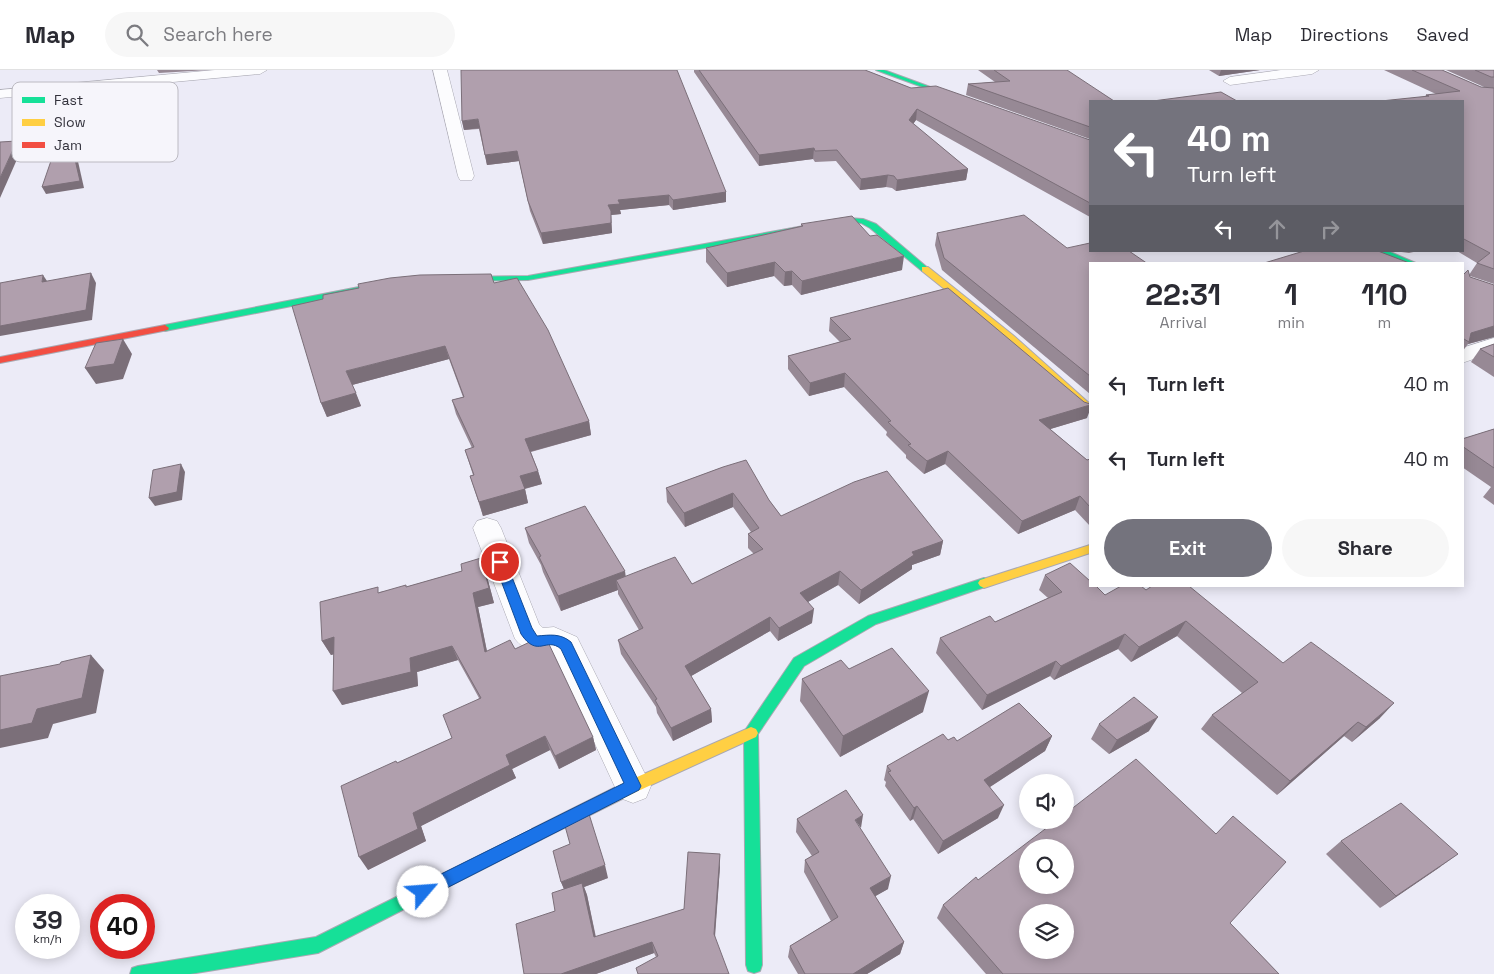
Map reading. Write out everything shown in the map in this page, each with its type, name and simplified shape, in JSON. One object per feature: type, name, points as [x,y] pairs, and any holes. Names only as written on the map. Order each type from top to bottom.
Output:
[{"type":"street","points":[[130,82],[260,70]]},
{"type":"street","points":[[440,70],[466,176]]},
{"type":"street","points":[[880,70],[971,103]]},
{"type":"street","points":[[1230,81],[1312,70]]},
{"type":"street","points":[[443,280],[528,278],[750,236],[848,220],[863,221],[873,226],[1089,408]]},
{"type":"street","points":[[1383,252],[1409,262]]},
{"type":"street","points":[[0,360],[374,287]]},
{"type":"street","points":[[1464,355],[1494,345]]},
{"type":"street","points":[[487,528],[526,630],[532,640],[537,642],[552,639],[561,641],[566,646],[633,786]]},
{"type":"street","points":[[138,974],[318,945],[633,786],[751,732],[799,662],[872,620],[1089,549]]},
{"type":"street","points":[[751,732],[754,965]]},
{"type":"building","points":[[461,70],[677,70],[726,192],[673,200],[669,195],[618,200],[620,204],[608,205],[611,211],[611,223],[541,233],[528,201],[517,151],[485,155],[478,119],[462,121]]},
{"type":"building","points":[[699,70],[865,70],[911,88],[936,86],[1089,140],[1089,202],[917,109],[909,120],[968,169],[897,180],[894,176],[888,175],[861,179],[837,150],[815,151],[814,148],[759,155]]},
{"type":"building","points":[[994,70],[1067,70],[1112,100],[1089,100],[1089,127],[968,84],[1010,81]]},
{"type":"building","points":[[1412,70],[1442,70],[1481,87],[1494,88],[1494,269],[1477,263],[1490,253],[1464,239],[1464,100],[1391,100],[1460,91]]},
{"type":"building","points":[[1475,70],[1494,70],[1494,77],[1491,77]]},
{"type":"building","points":[[1221,92],[1235,100],[1161,100]]},
{"type":"building","points":[[12,141],[12,152],[0,178],[0,142]]},
{"type":"building","points":[[51,162],[76,162],[80,181],[42,187]]},
{"type":"building","points":[[1024,215],[1067,248],[1089,243],[1089,252],[1130,252],[1145,262],[1089,262],[1089,375],[944,258],[937,233]]},
{"type":"building","points":[[852,216],[870,236],[877,235],[904,256],[802,281],[792,271],[785,272],[775,262],[727,273],[706,248],[803,226],[801,224]]},
{"type":"building","points":[[1301,252],[1381,252],[1407,262],[1268,262]]},
{"type":"building","points":[[1468,270],[1470,277],[1494,285],[1494,326],[1471,333],[1469,342],[1464,339],[1464,274]]},
{"type":"building","points":[[91,273],[86,310],[0,326],[0,283],[43,275],[42,282]]},
{"type":"building","points":[[491,274],[494,283],[517,278],[548,330],[589,421],[525,439],[538,471],[520,476],[525,489],[479,502],[470,476],[474,475],[465,450],[474,447],[452,400],[464,397],[445,346],[346,371],[356,393],[321,403],[292,306],[323,299],[323,295],[359,288],[358,284],[390,278],[420,275]]},
{"type":"building","points":[[948,288],[1084,402],[1089,404],[1089,405],[1039,420],[1087,460],[1089,459],[1089,506],[1080,496],[1022,521],[948,451],[927,461],[908,445],[911,444],[888,422],[891,421],[845,373],[810,383],[788,356],[851,339],[830,318]]},
{"type":"building","points":[[123,339],[114,364],[85,368],[96,343]]},
{"type":"building","points":[[1494,344],[1494,357],[1480,349]]},
{"type":"building","points":[[1494,429],[1494,468],[1464,447],[1464,438]]},
{"type":"building","points":[[746,460],[769,500],[781,516],[854,482],[887,471],[943,541],[912,552],[914,555],[861,590],[840,571],[800,593],[814,609],[779,628],[770,617],[685,666],[711,709],[671,728],[655,700],[657,699],[618,640],[643,628],[616,580],[675,557],[692,584],[763,549],[748,534],[759,528],[733,493],[684,513],[666,488]]},
{"type":"building","points":[[181,464],[177,492],[149,498],[153,470]]},
{"type":"building","points":[[585,506],[625,571],[558,596],[539,557],[541,556],[525,528]]},
{"type":"building","points":[[481,558],[489,588],[473,593],[485,652],[510,640],[515,649],[534,640],[547,640],[593,737],[555,756],[545,736],[506,755],[510,765],[413,813],[418,829],[359,857],[341,786],[452,738],[443,715],[481,698],[452,646],[410,658],[411,672],[333,691],[334,637],[322,641],[320,602],[378,587],[378,593],[406,585],[406,587],[462,571],[461,564]]},
{"type":"building","points":[[1070,563],[1089,580],[1089,587],[1097,587],[1105,595],[1119,587],[1142,587],[1146,590],[1150,587],[1190,587],[1283,663],[1311,642],[1394,703],[1366,727],[1358,722],[1290,781],[1212,715],[1258,682],[1186,621],[1139,647],[1125,634],[1061,666],[1056,661],[987,695],[940,638],[990,616],[995,622],[1062,592],[1045,575]]},
{"type":"building","points":[[892,648],[929,691],[843,736],[802,679],[841,660],[849,669]]},
{"type":"building","points":[[91,655],[82,698],[37,709],[32,723],[0,730],[0,676],[60,664],[61,662]]},
{"type":"building","points":[[1134,697],[1158,717],[1117,740],[1099,724]]},
{"type":"building","points":[[1019,703],[1052,736],[984,780],[1004,805],[943,841],[917,806],[914,808],[888,772],[891,771],[887,766],[943,734],[948,740],[954,737],[957,741]]},
{"type":"building","points":[[1136,759],[1216,834],[1233,816],[1286,862],[1230,923],[1279,974],[1003,974],[943,905],[976,877],[978,880],[1019,849],[1019,894],[1074,894],[1074,839],[1032,839],[1045,829],[1074,829],[1074,807]]},
{"type":"building","points":[[846,790],[863,815],[855,820],[891,876],[870,888],[904,942],[853,974],[805,974],[790,946],[838,917],[805,860],[819,852],[797,819]]},
{"type":"building","points":[[1401,803],[1458,854],[1396,896],[1341,841]]},
{"type":"building","points":[[589,814],[605,865],[561,882],[553,851],[570,844],[565,826]]},
{"type":"building","points":[[688,852],[720,854],[714,934],[729,974],[638,974],[636,968],[658,956],[652,942],[561,974],[524,974],[516,924],[555,911],[552,893],[582,883],[594,937],[684,909]]},
{"type":"traffic: fast","points":[[879,70],[960,99]]},
{"type":"traffic: fast","points":[[454,279],[528,278],[848,220],[863,221],[873,226],[925,269]]},
{"type":"traffic: fast","points":[[1383,252],[1409,262]]},
{"type":"traffic: fast","points":[[165,328],[359,290]]},
{"type":"traffic: fast","points":[[754,965],[751,733],[799,662],[872,620],[984,583]]},
{"type":"traffic: fast","points":[[138,974],[318,945],[537,834]]},
{"type":"traffic: slow","points":[[925,269],[1011,338],[1089,408]]},
{"type":"traffic: slow","points":[[984,583],[1089,549]]},
{"type":"traffic: slow","points":[[537,834],[633,786],[751,733]]},
{"type":"traffic: jam","points":[[0,360],[165,328]]},
{"type":"route","points":[[423,892],[633,786],[566,646],[561,641],[552,639],[537,642],[532,640],[526,630],[500,562]]}]
